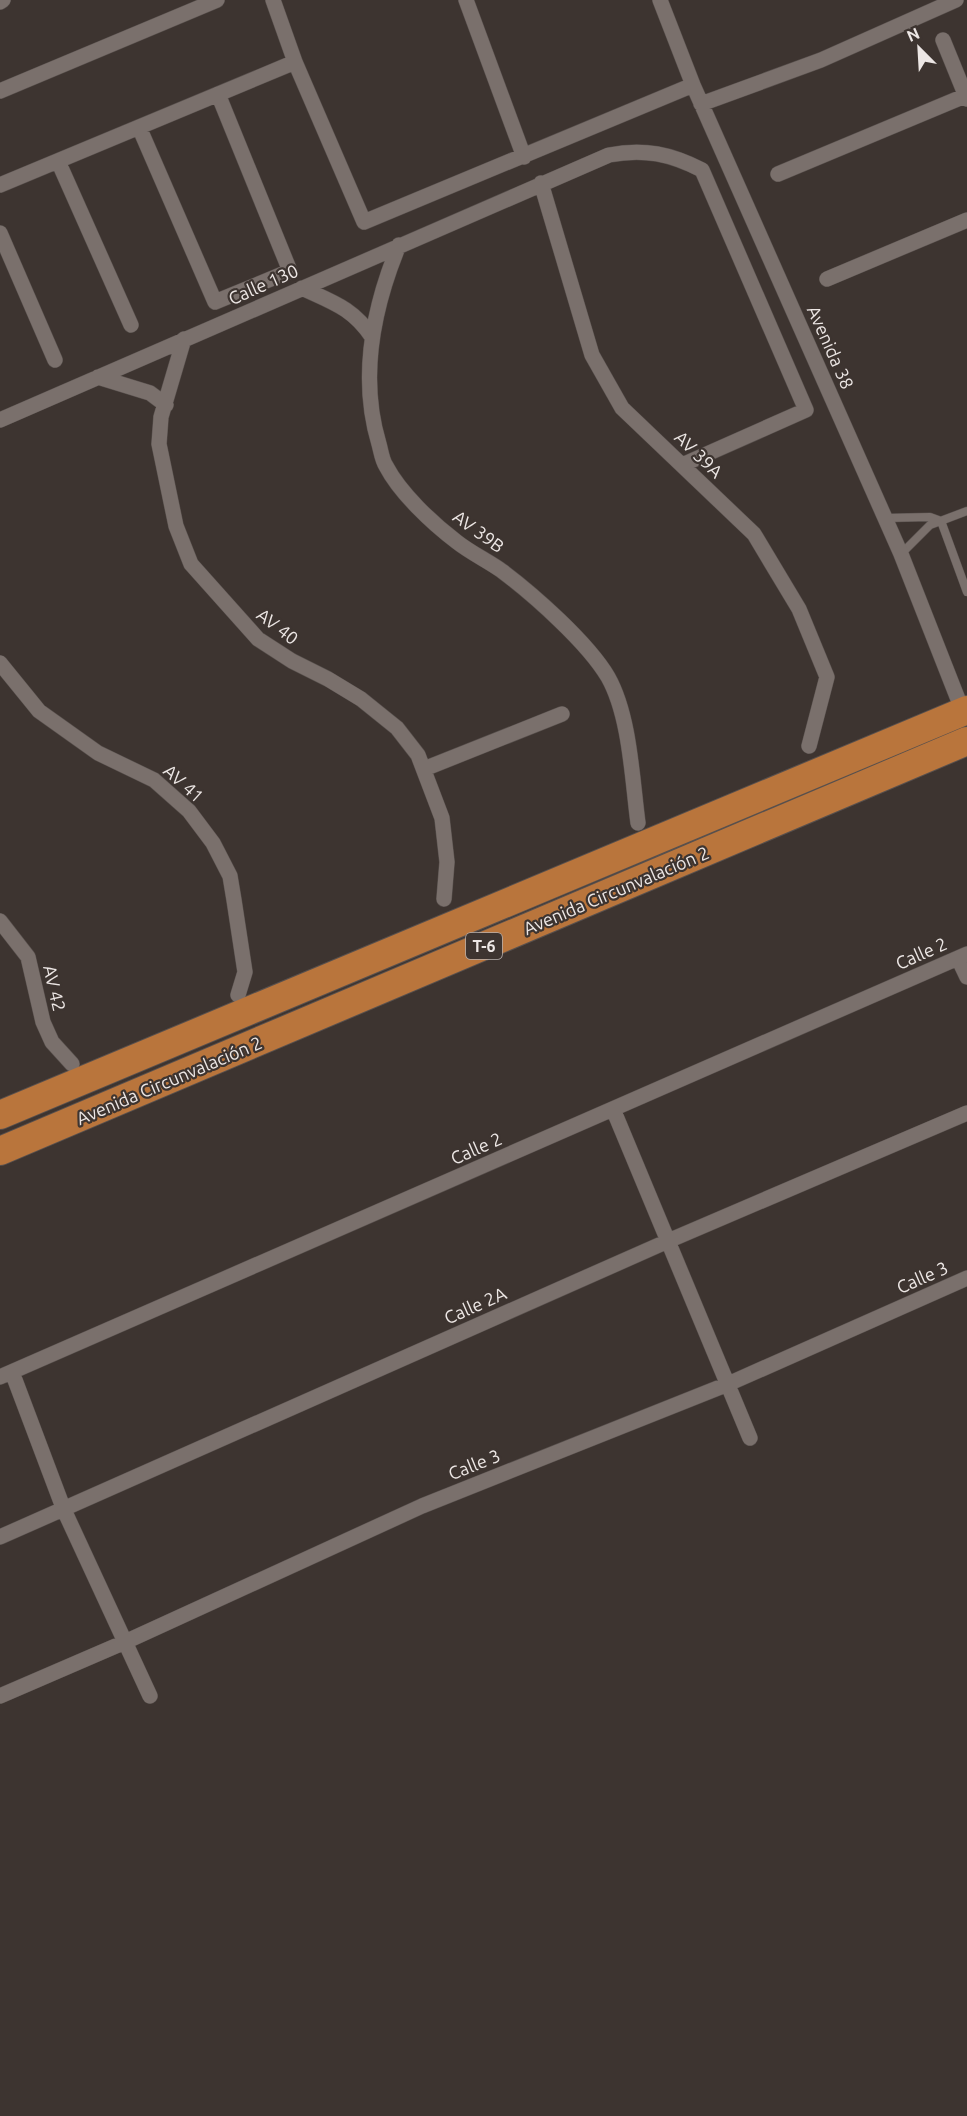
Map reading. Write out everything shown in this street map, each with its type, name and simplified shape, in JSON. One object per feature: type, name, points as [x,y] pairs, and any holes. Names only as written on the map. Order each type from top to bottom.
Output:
[{"type":"highway","name":"Avenida Circunvalación 2","points":[[0,1115],[967,723]]},
{"type":"highway","name":"Avenida Circunvalación 2","points":[[0,1151],[967,723]]},
{"type":"street","points":[[0,92],[217,0]]},
{"type":"street","points":[[273,0],[295,62],[364,222],[524,158],[693,85]]},
{"type":"street","points":[[466,0],[524,158]]},
{"type":"street","name":"Avenida 38","points":[[660,0],[701,104],[901,554],[967,723]]},
{"type":"street","points":[[701,104],[821,60],[956,0]]},
{"type":"street","points":[[778,174],[967,97],[943,40]]},
{"type":"street","points":[[0,185],[295,62]]},
{"type":"street","points":[[139,127],[215,302],[290,271],[218,94]]},
{"type":"street","name":"Calle 130","points":[[0,420],[541,183],[609,155],[629,151],[653,151],[702,170],[806,410],[682,465]]},
{"type":"street","points":[[58,161],[131,325]]},
{"type":"street","name":"AV 39A","points":[[541,183],[592,355],[622,408],[754,534],[799,609],[827,678],[809,746]]},
{"type":"street","points":[[827,279],[967,220]]},
{"type":"street","points":[[0,233],[55,360]]},
{"type":"street","name":"AV 39B","points":[[399,245],[388,271],[372,337],[369,382],[372,414],[385,466],[422,513],[458,543],[502,571],[541,602],[608,677],[622,716],[638,823]]},
{"type":"street","points":[[302,288],[345,307],[360,319],[372,337]]},
{"type":"street","name":"AV 40","points":[[184,339],[166,405],[160,417],[159,444],[176,526],[191,564],[258,639],[292,661],[361,699],[397,728],[418,755],[442,818],[447,862],[444,899]]},
{"type":"street","points":[[98,377],[150,393],[166,405]]},
{"type":"street","name":"AV 41","points":[[0,663],[39,711],[98,753],[154,780],[189,811],[201,827],[230,876],[245,972],[238,995]]},
{"type":"street","points":[[424,769],[562,714]]},
{"type":"street","name":"AV 42","points":[[0,921],[28,957],[43,1022],[51,1042],[72,1064]]},
{"type":"street","points":[[963,956],[967,977]]},
{"type":"street","name":"Calle 2","points":[[6,1374],[963,956]]},
{"type":"street","points":[[614,1109],[750,1438]]},
{"type":"street","name":"Calle 2A","points":[[0,1537],[668,1241],[967,1113]]},
{"type":"street","name":"Calle 3","points":[[0,1696],[125,1642],[422,1506],[728,1384],[967,1278]]},
{"type":"street","points":[[6,1374],[64,1510],[150,1696]]},
{"type":"lane","points":[[901,554],[930,525],[967,511]]},
{"type":"lane","points":[[885,518],[930,517],[941,521],[967,592]]}]
